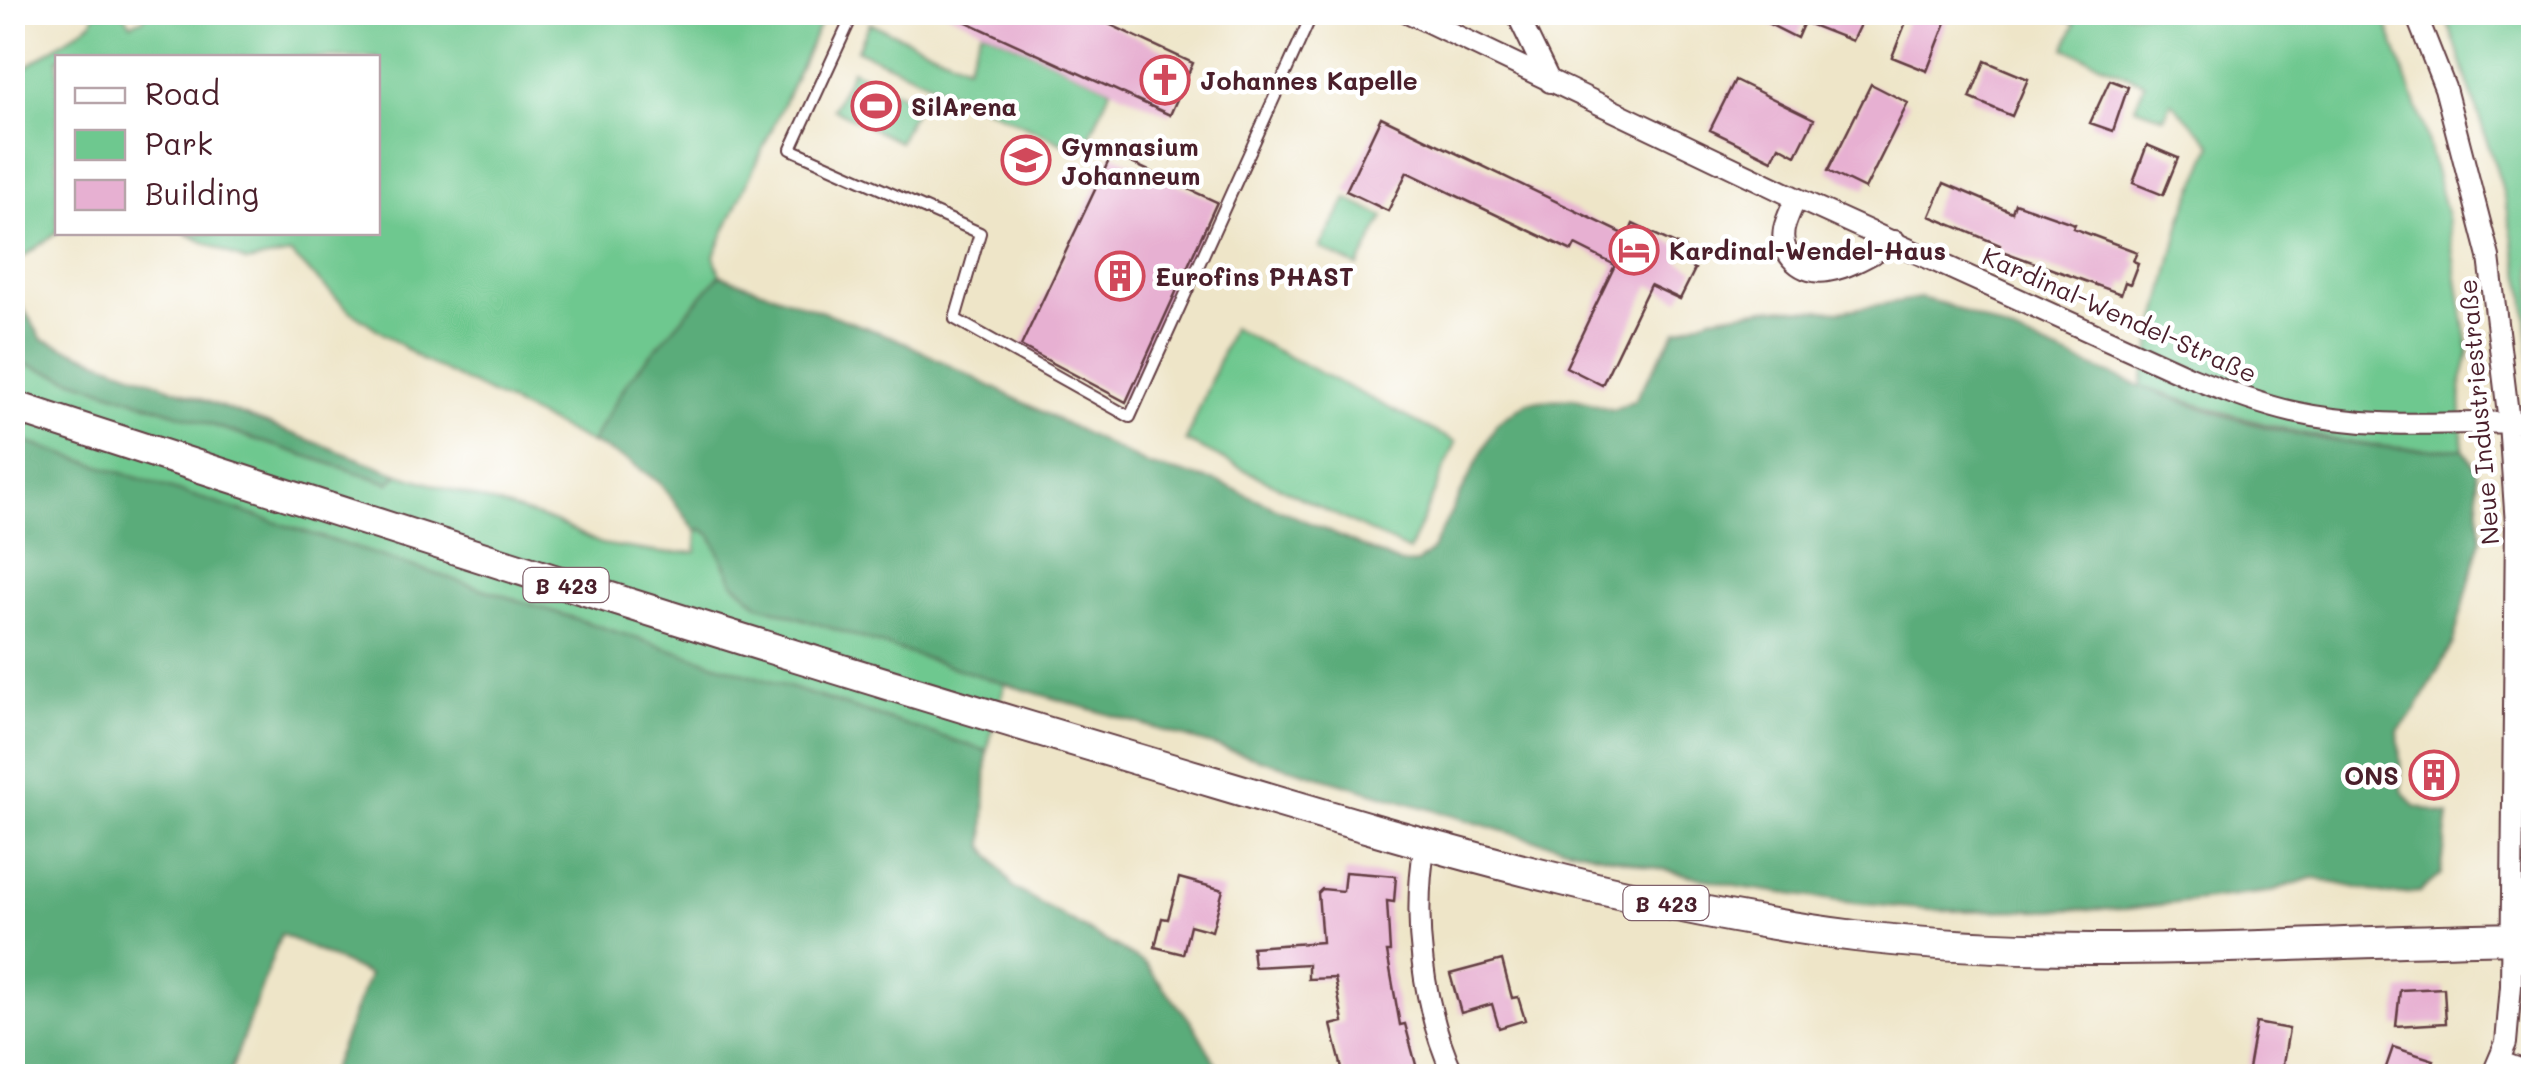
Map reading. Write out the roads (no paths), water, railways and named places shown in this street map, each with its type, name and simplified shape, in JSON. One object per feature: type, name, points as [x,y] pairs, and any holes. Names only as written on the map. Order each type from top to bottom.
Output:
[{"type":"main road","name":"B 423","points":[[12,406],[702,629],[1425,843],[1681,906],[1850,935],[2008,948],[2522,939]]},
{"type":"street","name":"Kardinal-Wendel-Straße","points":[[1407,12],[1796,198],[2190,378],[2240,397],[2295,412],[2360,422],[2534,422]]},
{"type":"street","points":[[1516,12],[1550,82]]},
{"type":"street","name":"Neue Industriestraße","points":[[2414,12],[2445,88],[2489,257],[2510,422],[2516,525],[2522,939],[2496,1069]]},
{"type":"street","points":[[1796,198],[1784,230],[1785,249],[1795,264],[1813,272],[1828,272],[1895,242]]},
{"type":"street","points":[[1425,843],[1421,876],[1423,973],[1435,1029],[1454,1076]]},
{"type":"street","points":[[2496,1069],[2534,1074]]},
{"type":"lane","points":[[854,12],[791,149],[980,233],[955,319],[1130,417],[1313,12]]},
{"type":"place","name":"Johannes Kapelle","points":[[1165,80]]},
{"type":"place","name":"SilArena","points":[[876,106]]},
{"type":"place","name":"Gymnasium Johanneum","points":[[1026,160]]},
{"type":"place","name":"Kardinal-Wendel-Haus","points":[[1634,250]]},
{"type":"place","name":"Eurofins PHAST","points":[[1120,276]]},
{"type":"place","name":"ONS","points":[[2434,775]]}]
